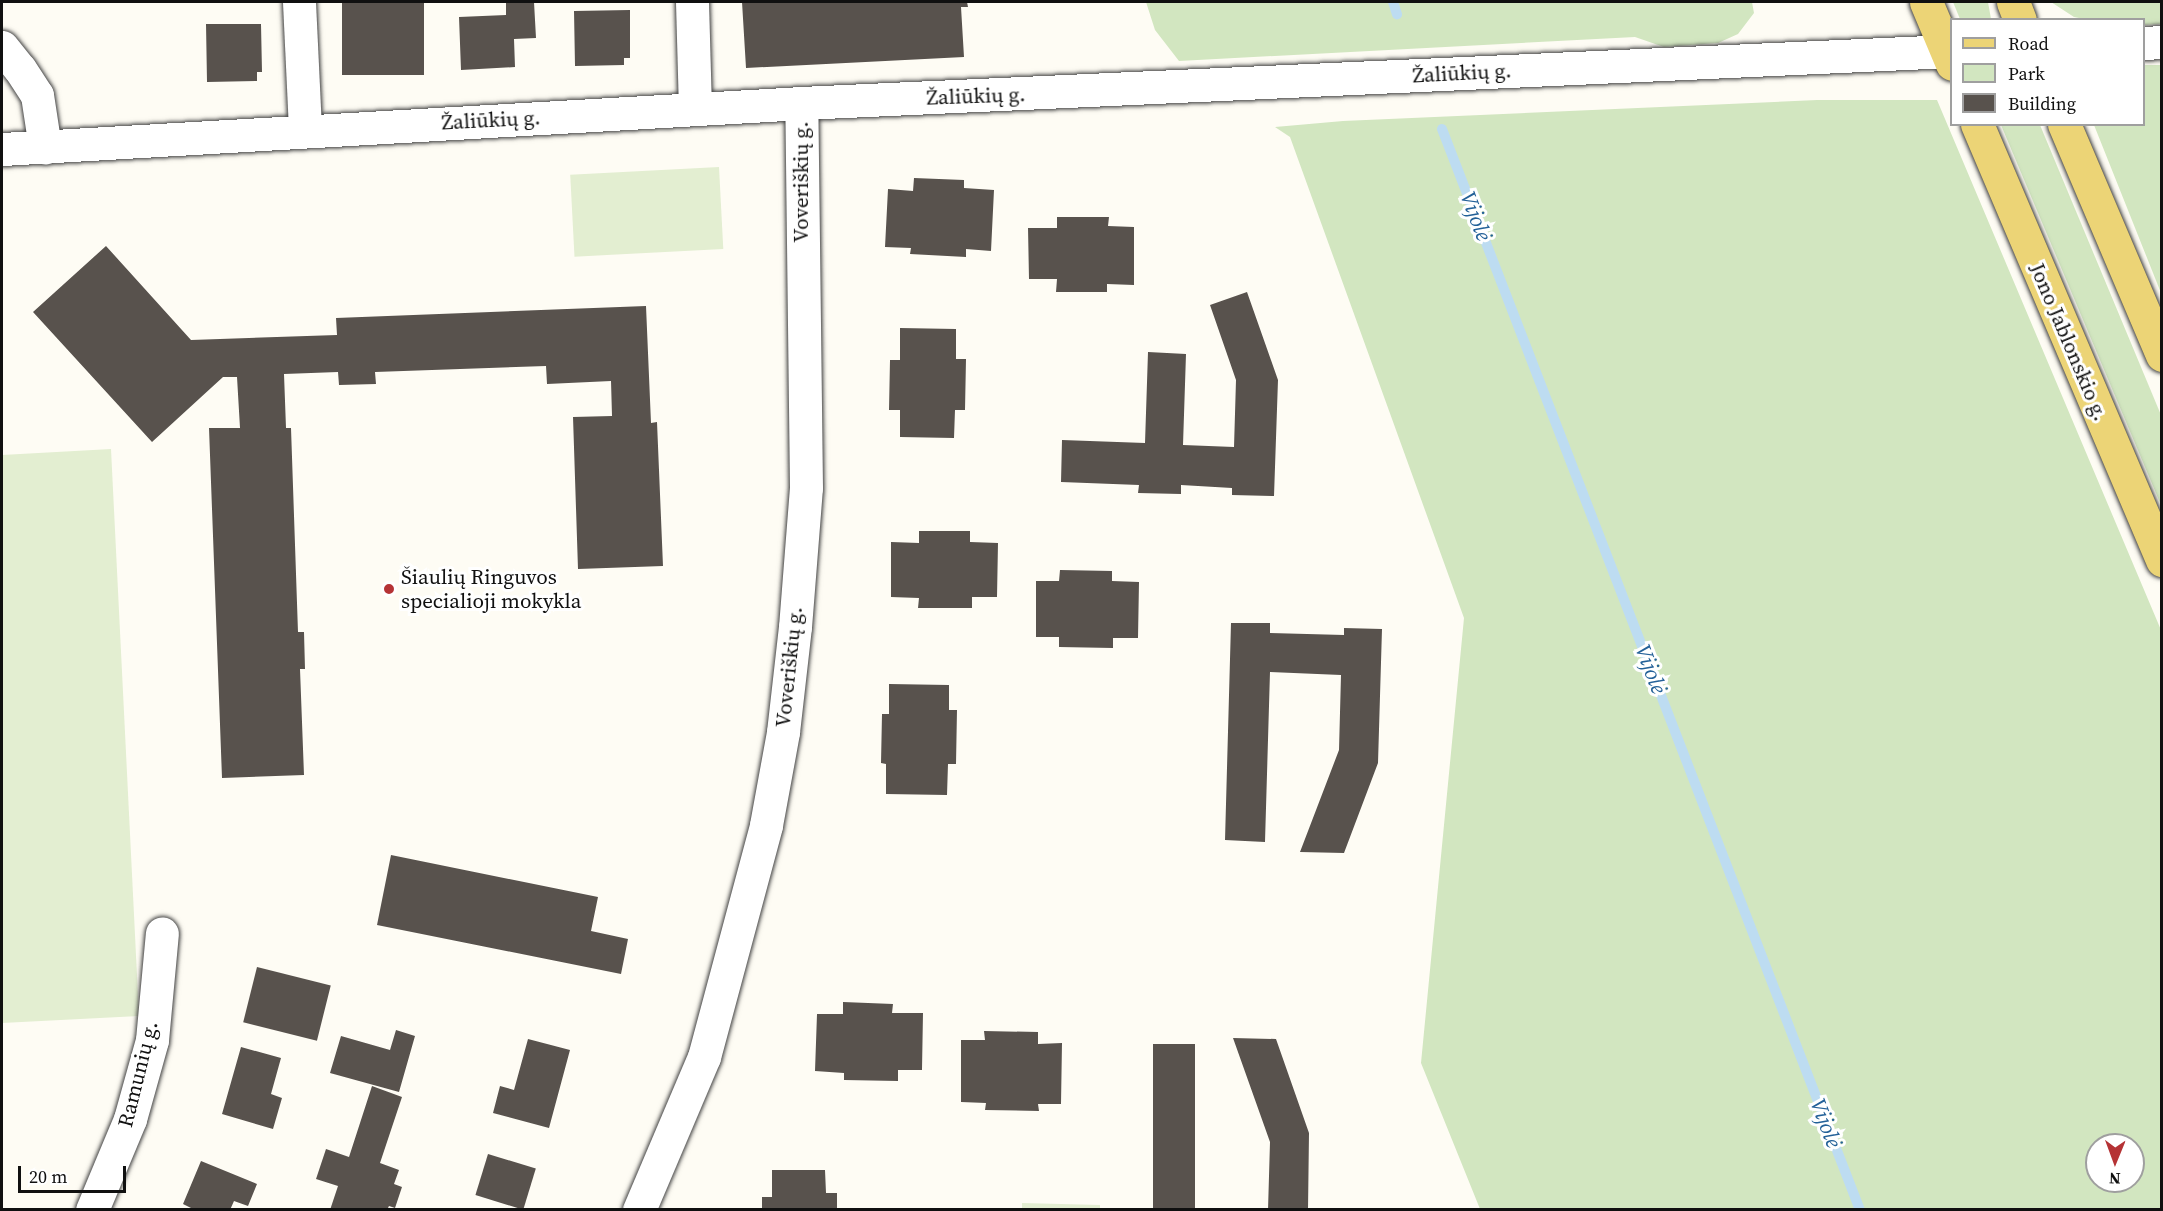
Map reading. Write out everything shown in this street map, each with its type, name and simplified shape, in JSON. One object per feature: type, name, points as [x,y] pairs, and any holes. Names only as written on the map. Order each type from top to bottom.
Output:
[{"type":"main road","points":[[1926,2],[1950,55]]},
{"type":"main road","points":[[2013,2],[2019,18]]},
{"type":"main road","name":"Jono Jablonskio g.","points":[[1978,126],[2162,560]]},
{"type":"main road","points":[[2065,126],[2162,355]]},
{"type":"street","points":[[299,2],[305,130]]},
{"type":"street","points":[[692,2],[695,108]]},
{"type":"street","points":[[2145,43],[2162,42]]},
{"type":"street","points":[[2,47],[37,95],[45,147]]},
{"type":"street","name":"Žaliūkių g.","points":[[2,148],[695,108],[1950,55]]},
{"type":"street","name":"Voveriškių g.","points":[[639,1209],[704,1058],[766,825],[783,732],[806,488],[801,263],[801,103]]},
{"type":"street","name":"Ramunių g.","points":[[92,1209],[130,1119],[152,1040],[162,933]]},
{"type":"green space","points":[[1146,2],[1752,2],[1754,13],[1738,34],[1718,43],[1664,47],[1635,37],[1179,61],[1155,30]]},
{"type":"green space","points":[[1953,2],[1988,2],[1991,18],[1960,18]]},
{"type":"green space","points":[[2051,2],[2161,2],[2161,24],[2145,25],[2145,18],[2074,17]]},
{"type":"green space","points":[[2145,65],[2161,65],[2161,293],[2094,126],[2145,126]]},
{"type":"green space","points":[[1817,100],[1937,100],[2161,630],[2161,1209],[1480,1209],[1421,1063],[1464,618],[1290,137],[1275,127],[1343,121]]},
{"type":"green space","points":[[2001,126],[2040,126],[2161,415],[2161,505]]},
{"type":"green space","points":[[719,167],[723,249],[574,257],[570,175]]},
{"type":"green space","points":[[111,449],[139,1016],[2,1023],[2,455]]},
{"type":"green space","points":[[1022,1203],[1100,1205],[1100,1209],[1022,1209]]},
{"type":"building","points":[[342,2],[424,2],[424,75],[342,75]]},
{"type":"building","points":[[506,2],[534,2],[536,38],[514,39],[515,67],[461,70],[459,17],[506,15]]},
{"type":"building","points":[[742,2],[967,2],[968,7],[961,7],[964,57],[746,68]]},
{"type":"building","points":[[630,10],[630,58],[624,58],[624,65],[575,66],[574,11]]},
{"type":"building","points":[[206,24],[261,24],[262,72],[257,72],[257,81],[207,82]]},
{"type":"building","points":[[914,178],[964,180],[964,188],[994,190],[991,251],[966,249],[966,257],[910,254],[911,248],[885,247],[888,189],[913,191]]},
{"type":"building","points":[[1057,217],[1109,217],[1108,226],[1134,227],[1134,285],[1107,284],[1107,292],[1056,292],[1057,279],[1029,279],[1028,228],[1057,228]]},
{"type":"building","points":[[106,246],[191,340],[337,335],[336,318],[646,306],[651,423],[657,422],[663,566],[578,569],[573,417],[612,416],[611,381],[547,384],[546,366],[375,372],[376,384],[339,385],[338,372],[284,374],[286,428],[291,428],[298,632],[304,632],[305,669],[300,669],[304,775],[222,778],[209,428],[240,428],[237,377],[223,377],[152,442],[33,312]]},
{"type":"building","points":[[1247,292],[1278,380],[1274,496],[1232,495],[1232,488],[1181,485],[1181,494],[1138,493],[1139,485],[1061,482],[1062,440],[1145,443],[1148,352],[1186,354],[1183,445],[1234,447],[1236,380],[1210,305]]},
{"type":"building","points":[[900,328],[956,329],[956,359],[966,359],[965,410],[955,410],[954,438],[900,437],[900,410],[889,410],[890,360],[900,360]]},
{"type":"building","points":[[919,531],[970,531],[970,542],[998,543],[997,597],[972,597],[972,608],[918,608],[919,598],[891,597],[891,542],[919,543]]},
{"type":"building","points":[[1060,570],[1112,571],[1112,581],[1139,582],[1138,638],[1113,638],[1113,648],[1059,647],[1059,637],[1036,637],[1036,581],[1059,581]]},
{"type":"building","points":[[1231,623],[1270,623],[1270,633],[1344,635],[1344,628],[1382,629],[1378,763],[1344,853],[1300,852],[1339,750],[1341,675],[1270,672],[1265,842],[1225,840]]},
{"type":"building","points":[[889,684],[949,685],[949,710],[957,710],[956,764],[948,764],[947,795],[886,794],[886,764],[881,763],[882,714],[889,714]]},
{"type":"building","points":[[391,855],[598,897],[591,931],[628,939],[621,974],[377,925]]},
{"type":"building","points":[[257,967],[331,985],[317,1041],[243,1022]]},
{"type":"building","points":[[843,1002],[893,1004],[892,1013],[923,1013],[922,1070],[898,1070],[898,1081],[844,1080],[844,1073],[815,1071],[817,1014],[843,1014]]},
{"type":"building","points":[[396,1030],[415,1036],[399,1092],[330,1073],[341,1036],[390,1050]]},
{"type":"building","points":[[984,1031],[1038,1032],[1038,1044],[1062,1043],[1061,1104],[1038,1104],[1039,1111],[985,1110],[986,1103],[961,1102],[961,1040],[985,1040]]},
{"type":"building","points":[[1233,1038],[1276,1039],[1309,1133],[1308,1210],[1268,1210],[1270,1142]]},
{"type":"building","points":[[528,1039],[570,1050],[549,1128],[493,1113],[500,1086],[514,1090]]},
{"type":"building","points":[[1153,1044],[1195,1044],[1195,1210],[1153,1210]]},
{"type":"building","points":[[241,1047],[281,1058],[271,1094],[282,1098],[273,1129],[222,1114]]},
{"type":"building","points":[[372,1086],[402,1097],[380,1163],[399,1170],[394,1184],[402,1187],[395,1208],[389,1206],[387,1210],[330,1210],[338,1186],[316,1179],[326,1149],[349,1157]]},
{"type":"building","points":[[488,1154],[536,1169],[523,1210],[475,1195]]},
{"type":"building","points":[[201,1161],[257,1184],[248,1206],[234,1201],[230,1210],[195,1210],[183,1204]]},
{"type":"building","points":[[772,1170],[825,1170],[826,1193],[837,1193],[837,1210],[762,1210],[762,1197],[772,1197]]},
{"type":"waterway","name":"Vijolė","points":[[1393,2],[1397,14]]},
{"type":"waterway","name":"Vijolė","points":[[1442,129],[1860,1210]]},
{"type":"place","name":"Šiaulių Ringuvos specialioji mokykla","points":[[389,589]]}]
